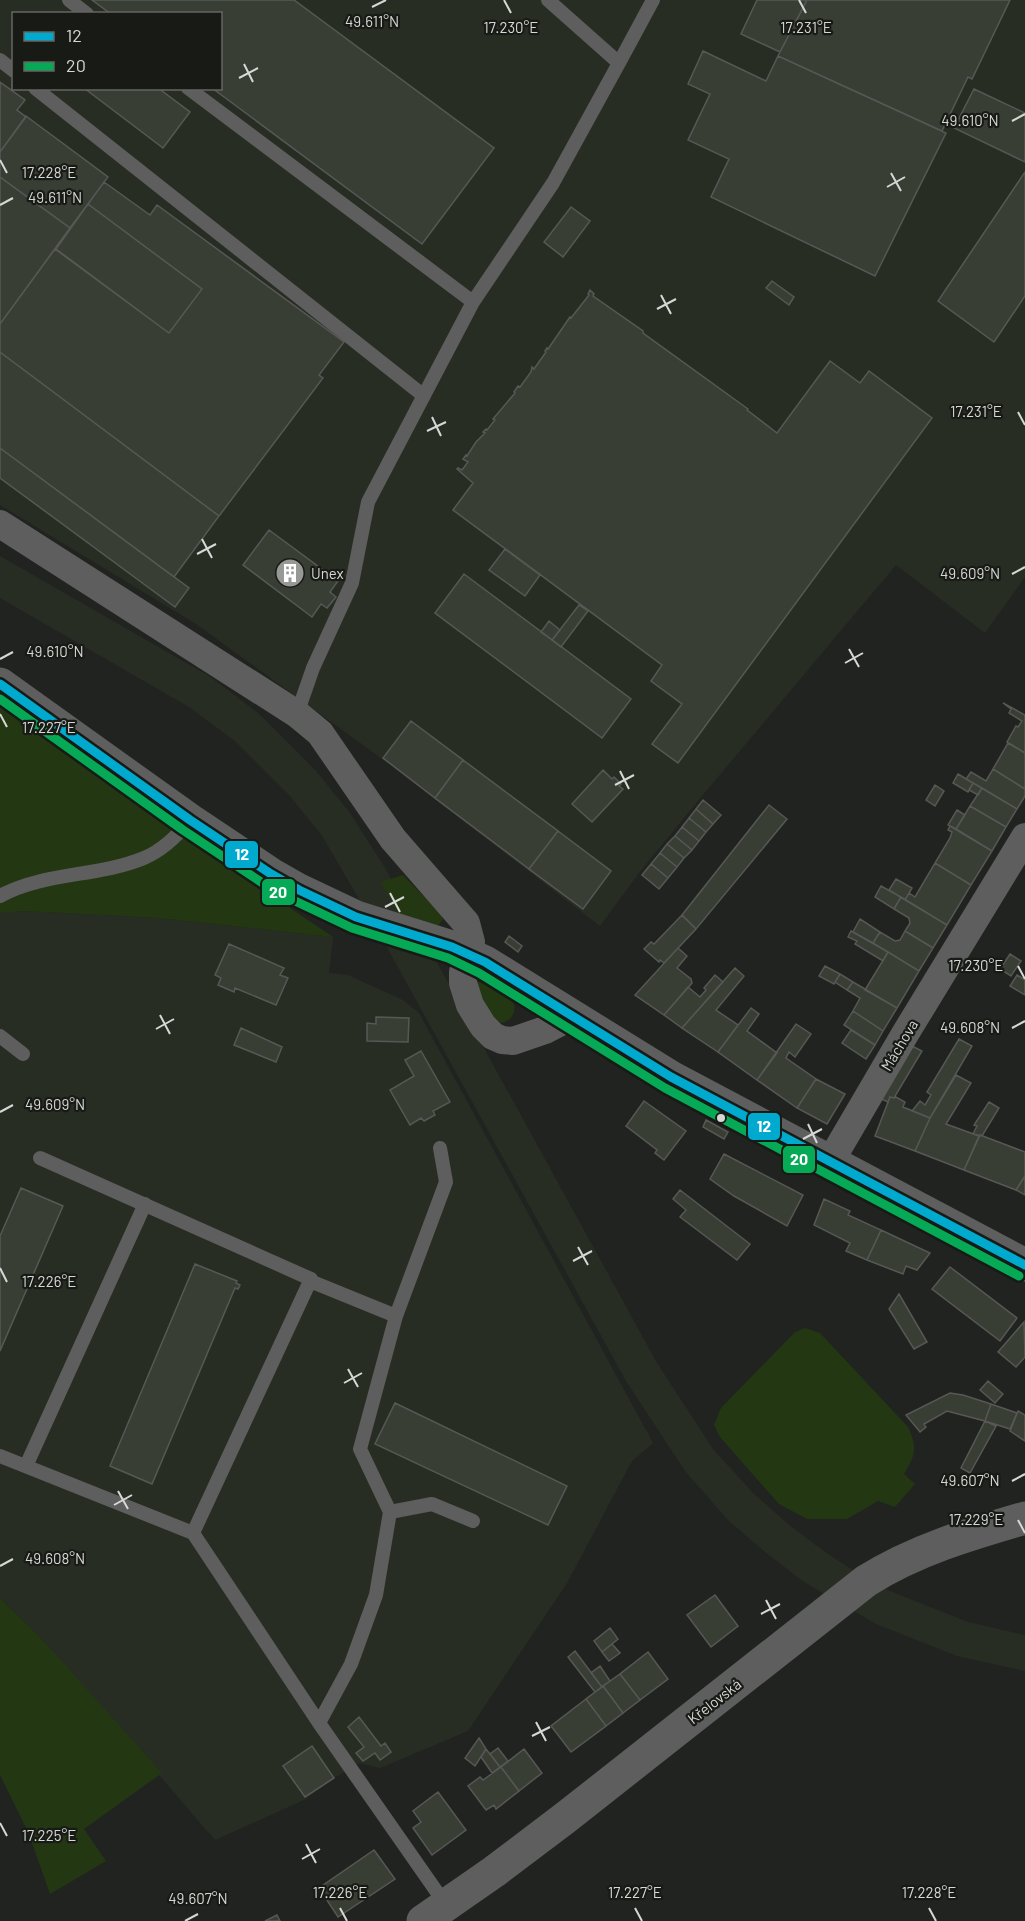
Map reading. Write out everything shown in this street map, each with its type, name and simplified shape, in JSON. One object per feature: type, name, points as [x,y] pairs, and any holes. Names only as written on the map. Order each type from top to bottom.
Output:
[{"type":"street","points":[[0,524],[297,714],[320,733],[393,839],[459,913],[470,933],[471,942],[463,972],[463,983],[466,994],[483,1026],[492,1036],[501,1040],[513,1041],[572,1016]]},
{"type":"street","points":[[0,684],[190,820],[272,874],[328,905],[381,926],[452,947],[502,971],[671,1077],[836,1153],[1025,1265]]},
{"type":"street","name":"Máchova","points":[[836,1153],[905,1034],[1025,837]]},
{"type":"street","name":"Křelovská","points":[[435,1913],[557,1824],[866,1581],[935,1546],[1025,1518]]},
{"type":"lane","points":[[69,0],[84,12]]},
{"type":"lane","points":[[548,0],[619,63]]},
{"type":"lane","points":[[297,714],[313,668],[352,583],[368,502],[473,302],[553,183],[653,0]]},
{"type":"lane","points":[[0,60],[12,69]]},
{"type":"lane","points":[[38,90],[424,396]]},
{"type":"lane","points":[[191,90],[473,302]]},
{"type":"lane","points":[[0,896],[24,884],[123,865],[145,858],[178,834],[190,820]]},
{"type":"lane","points":[[0,1036],[23,1054]]},
{"type":"lane","points":[[319,1724],[351,1664],[372,1605],[390,1512],[360,1449],[396,1316],[446,1182],[440,1148]]},
{"type":"lane","points":[[40,1158],[311,1279],[310,1281],[396,1316]]},
{"type":"lane","points":[[26,1466],[145,1204]]},
{"type":"lane","points":[[193,1533],[310,1281]]},
{"type":"lane","points":[[0,1456],[193,1533],[319,1724],[435,1913]]},
{"type":"lane","points":[[390,1512],[432,1504],[473,1521]]},
{"type":"shaded area","points":[[0,0],[1025,0],[1025,577],[985,633],[896,565],[702,796],[639,873],[600,926],[374,753],[196,624],[0,505]]},
{"type":"shaded area","points":[[0,556],[209,676],[258,713],[316,771],[350,813],[385,868],[657,1363],[713,1449],[754,1494],[788,1524],[862,1576],[892,1592],[968,1622],[1025,1635],[1025,1671],[957,1656],[876,1624],[804,1582],[728,1520],[685,1471],[626,1381],[383,940],[321,834],[289,795],[235,741],[189,707],[0,598]]},
{"type":"shaded area","points":[[25,911],[159,918],[333,937],[329,973],[348,975],[403,1000],[419,1013],[653,1443],[632,1461],[567,1583],[468,1731],[380,1768],[359,1763],[306,1799],[215,1840],[40,1637],[0,1598],[0,913]]},
{"type":"green space","points":[[0,706],[159,819],[333,937],[159,918],[25,911],[0,913]]},
{"type":"green space","points":[[403,875],[440,913],[443,919],[438,926],[399,914],[381,882]]},
{"type":"green space","points":[[476,982],[489,984],[510,998],[514,1010],[509,1020],[495,1023],[474,985]]},
{"type":"green space","points":[[805,1328],[820,1333],[908,1427],[914,1452],[904,1474],[915,1484],[895,1507],[878,1501],[847,1519],[807,1519],[779,1504],[720,1437],[714,1425],[721,1408],[795,1332]]},
{"type":"green space","points":[[0,1598],[40,1637],[162,1773],[84,1829],[106,1861],[50,1894],[29,1834],[0,1775]]},
{"type":"building","points":[[92,0],[294,0],[494,148],[422,244],[215,90],[222,90],[222,12],[108,12]]},
{"type":"building","points":[[757,0],[807,0],[780,52],[741,34]]},
{"type":"building","points":[[807,0],[1010,0],[972,79],[968,77],[942,131],[778,56]]},
{"type":"building","points":[[703,51],[766,81],[778,56],[946,133],[875,276],[711,197],[729,159],[688,140],[710,94],[688,84]]},
{"type":"building","points":[[0,82],[25,100],[17,110],[26,117],[0,152]]},
{"type":"building","points":[[974,89],[1025,113],[1025,162],[954,128]]},
{"type":"building","points":[[87,90],[161,90],[190,112],[163,148]]},
{"type":"building","points":[[26,116],[108,177],[70,228],[0,177],[0,152]]},
{"type":"building","points":[[1025,172],[1025,296],[994,342],[938,301]]},
{"type":"building","points":[[0,177],[70,228],[0,324]]},
{"type":"building","points":[[104,182],[150,215],[157,205],[344,342],[319,375],[323,378],[219,516],[0,352],[0,324],[55,249],[169,333],[202,289],[88,204]]},
{"type":"building","points":[[88,204],[202,289],[169,333],[56,249]]},
{"type":"building","points":[[571,207],[590,221],[563,257],[544,242]]},
{"type":"building","points":[[772,281],[794,297],[789,305],[766,288]]},
{"type":"building","points":[[590,290],[593,296],[748,409],[777,433],[830,361],[860,383],[869,371],[932,418],[678,763],[652,744],[682,704],[651,681],[662,665],[453,510],[473,483],[457,469],[462,470],[468,462],[463,459],[495,420],[493,419],[515,393],[518,386],[520,387],[532,367],[534,369],[570,317],[589,295]]},
{"type":"building","points":[[0,352],[219,516],[174,577],[0,448]]},
{"type":"building","points":[[0,448],[189,588],[175,607],[0,478]]},
{"type":"building","name":"Unex","points":[[269,530],[338,581],[330,592],[336,597],[327,608],[321,604],[312,617],[243,565]]},
{"type":"building","points":[[505,549],[540,575],[525,596],[489,570]]},
{"type":"building","points":[[464,574],[631,699],[602,738],[435,613]]},
{"type":"building","points":[[579,605],[588,611],[561,647],[552,640]]},
{"type":"building","points":[[549,621],[560,630],[552,640],[541,632]]},
{"type":"building","points":[[1003,703],[1025,715],[1025,753],[1007,742],[1016,726],[1018,727],[1022,721],[1009,713],[1011,709]]},
{"type":"building","points":[[411,721],[463,760],[435,798],[383,758]]},
{"type":"building","points":[[1008,743],[1025,753],[1025,789],[993,769]]},
{"type":"building","points":[[463,760],[558,831],[529,869],[435,798]]},
{"type":"building","points":[[993,769],[1025,789],[1025,796],[1017,809],[966,779],[971,772],[986,781]]},
{"type":"building","points":[[603,770],[612,779],[614,777],[623,789],[592,822],[572,804]]},
{"type":"building","points":[[958,774],[973,783],[968,792],[953,783]]},
{"type":"building","points":[[973,783],[982,788],[978,795],[969,790]]},
{"type":"building","points":[[935,785],[944,791],[935,806],[926,800]]},
{"type":"building","points":[[982,788],[1017,809],[1006,827],[970,806]]},
{"type":"building","points":[[703,800],[721,815],[713,824],[696,809]]},
{"type":"building","points":[[769,805],[787,819],[696,929],[682,915]]},
{"type":"building","points":[[970,806],[1006,827],[992,851],[956,829]]},
{"type":"building","points":[[696,809],[713,824],[706,832],[689,818]]},
{"type":"building","points":[[957,810],[965,815],[956,829],[948,825]]},
{"type":"building","points":[[689,818],[706,832],[699,841],[682,827]]},
{"type":"building","points":[[950,826],[992,851],[971,885],[935,863],[950,838],[952,832],[948,830]]},
{"type":"building","points":[[682,827],[699,841],[692,850],[675,836]]},
{"type":"building","points":[[558,831],[611,871],[583,909],[529,869]]},
{"type":"building","points":[[675,836],[692,850],[684,858],[667,844]]},
{"type":"building","points":[[667,844],[684,858],[677,867],[660,853]]},
{"type":"building","points":[[660,853],[677,867],[668,878],[651,864]]},
{"type":"building","points":[[935,863],[971,885],[947,925],[905,900],[909,893],[915,897]]},
{"type":"building","points":[[651,864],[668,878],[659,889],[642,875]]},
{"type":"building","points":[[896,879],[912,888],[905,900],[889,890]]},
{"type":"building","points":[[881,886],[901,897],[894,909],[875,897]]},
{"type":"building","points":[[901,897],[947,925],[933,948],[905,931],[910,923],[909,918],[894,909]]},
{"type":"building","points":[[682,915],[696,929],[664,963],[660,960],[659,962],[644,949],[651,942],[654,944]]},
{"type":"building","points":[[860,919],[880,932],[873,943],[853,932]]},
{"type":"building","points":[[851,931],[888,952],[883,961],[855,944],[857,941],[848,937]]},
{"type":"building","points":[[905,931],[933,948],[919,971],[873,943],[880,932],[895,941],[900,940]]},
{"type":"building","points":[[509,936],[522,946],[518,952],[505,942]]},
{"type":"building","points":[[229,944],[284,968],[280,975],[288,978],[276,1005],[235,988],[234,992],[218,985],[221,978],[215,975]]},
{"type":"building","points":[[678,948],[687,956],[677,968],[691,979],[692,983],[664,1015],[635,995]]},
{"type":"building","points":[[888,952],[919,971],[897,1008],[865,990]]},
{"type":"building","points":[[1010,954],[1021,961],[1011,976],[1000,969]]},
{"type":"building","points":[[825,966],[840,974],[834,984],[819,976]]},
{"type":"building","points":[[735,968],[744,976],[716,1010],[738,1025],[718,1052],[682,1028]]},
{"type":"building","points":[[840,974],[853,982],[847,990],[835,982]]},
{"type":"building","points":[[715,975],[723,982],[682,1028],[664,1015],[688,987],[700,997]]},
{"type":"building","points":[[1017,975],[1025,980],[1025,995],[1010,986]]},
{"type":"building","points":[[853,982],[897,1008],[883,1031],[853,1011],[860,998],[847,990]]},
{"type":"building","points":[[751,1008],[759,1014],[747,1031],[777,1053],[757,1080],[718,1052]]},
{"type":"building","points":[[853,1011],[883,1031],[875,1045],[844,1025]]},
{"type":"building","points":[[376,1017],[409,1018],[408,1042],[367,1041],[367,1023],[376,1024]]},
{"type":"building","points":[[796,1024],[811,1034],[795,1057],[789,1052],[786,1058],[816,1079],[797,1108],[757,1080]]},
{"type":"building","points":[[241,1028],[282,1047],[276,1062],[234,1045]]},
{"type":"building","points":[[851,1030],[875,1045],[866,1059],[842,1043]]},
{"type":"building","points":[[959,1039],[972,1046],[930,1118],[912,1111],[920,1101],[925,1105],[931,1095],[927,1092]]},
{"type":"building","points":[[910,1045],[922,1051],[894,1098],[890,1097],[888,1102],[879,1098]]},
{"type":"building","points":[[421,1051],[450,1102],[433,1111],[435,1115],[424,1121],[421,1118],[410,1125],[390,1090],[414,1076],[405,1060]]},
{"type":"building","points":[[956,1075],[971,1083],[946,1124],[979,1136],[964,1170],[915,1151],[930,1118]]},
{"type":"building","points":[[816,1079],[845,1094],[827,1124],[797,1108]]},
{"type":"building","points":[[890,1097],[896,1097],[905,1102],[903,1107],[930,1118],[915,1151],[875,1136]]},
{"type":"building","points":[[644,1101],[686,1131],[664,1160],[655,1153],[657,1150],[626,1126]]},
{"type":"building","points":[[989,1102],[999,1108],[982,1136],[973,1134],[977,1126],[974,1125]]},
{"type":"building","points":[[706,1120],[728,1132],[724,1139],[703,1127]]},
{"type":"building","points":[[980,1135],[1025,1152],[1025,1176],[1016,1190],[964,1170]]},
{"type":"building","points":[[724,1154],[803,1195],[787,1226],[734,1196],[710,1179]]},
{"type":"building","points":[[1025,1176],[1025,1195],[1016,1190]]},
{"type":"building","points":[[21,1188],[63,1206],[0,1351],[0,1236]]},
{"type":"building","points":[[680,1190],[750,1244],[737,1260],[680,1217],[686,1210],[673,1199]]},
{"type":"building","points":[[824,1199],[850,1211],[848,1215],[881,1230],[867,1260],[846,1251],[850,1243],[814,1225]]},
{"type":"building","points":[[881,1230],[930,1253],[917,1270],[906,1266],[903,1274],[867,1260]]},
{"type":"building","points":[[195,1264],[237,1281],[236,1283],[240,1285],[238,1289],[235,1288],[152,1484],[110,1466]]},
{"type":"building","points":[[950,1267],[1017,1318],[1000,1341],[932,1289]]},
{"type":"building","points":[[899,1294],[927,1342],[914,1349],[889,1309]]},
{"type":"building","points":[[1024,1322],[1025,1357],[1016,1367],[998,1352]]},
{"type":"building","points":[[988,1381],[1003,1394],[995,1403],[980,1390]]},
{"type":"building","points":[[950,1393],[991,1404],[985,1421],[947,1411],[924,1424],[926,1427],[920,1432],[906,1415]]},
{"type":"building","points":[[395,1403],[567,1486],[548,1525],[375,1444]]},
{"type":"building","points":[[991,1404],[1017,1413],[1010,1429],[985,1421]]},
{"type":"building","points":[[1018,1411],[1025,1415],[1025,1441],[1010,1431]]},
{"type":"building","points":[[985,1421],[996,1426],[970,1473],[961,1468]]},
{"type":"building","points":[[715,1595],[738,1626],[711,1647],[687,1615]]},
{"type":"building","points":[[610,1628],[618,1639],[602,1652],[594,1641]]},
{"type":"building","points":[[612,1644],[620,1653],[609,1661],[602,1652]]},
{"type":"building","points":[[575,1651],[602,1687],[595,1692],[568,1657]]},
{"type":"building","points":[[648,1652],[668,1679],[640,1700],[620,1674]]},
{"type":"building","points":[[600,1666],[610,1681],[602,1687],[591,1673]]},
{"type":"building","points":[[620,1674],[640,1700],[623,1713],[603,1686]]},
{"type":"building","points":[[603,1686],[623,1713],[606,1726],[586,1699]]},
{"type":"building","points":[[586,1699],[606,1726],[571,1752],[551,1726]]},
{"type":"building","points":[[359,1717],[381,1746],[385,1743],[391,1752],[380,1760],[375,1753],[363,1761],[356,1753],[364,1747],[348,1727]]},
{"type":"building","points":[[479,1738],[486,1749],[475,1766],[465,1758]]},
{"type":"building","points":[[312,1746],[334,1778],[305,1797],[283,1766]]},
{"type":"building","points":[[498,1748],[508,1761],[500,1767],[490,1754]]},
{"type":"building","points":[[486,1749],[500,1767],[492,1773],[481,1757]]},
{"type":"building","points":[[524,1749],[542,1773],[519,1791],[501,1767]]},
{"type":"building","points":[[501,1767],[519,1791],[496,1809],[494,1805],[486,1810],[468,1786],[480,1777],[483,1780]]},
{"type":"building","points":[[438,1792],[466,1830],[432,1855],[413,1828],[421,1822],[413,1811]]},
{"type":"building","points":[[374,1850],[395,1879],[338,1917],[319,1888]]},
{"type":"building","points":[[277,1915],[280,1921],[265,1921]]},
{"type":"transit line","name":"12","points":[[0,684],[190,820],[299,890],[356,917],[452,947],[485,962],[671,1077],[1025,1265]]},
{"type":"transit line","name":"20","points":[[0,699],[183,830],[264,884],[352,928],[448,958],[479,973],[665,1088],[1019,1276]]},
{"type":"place","name":"Unex","points":[[290,573]]}]
